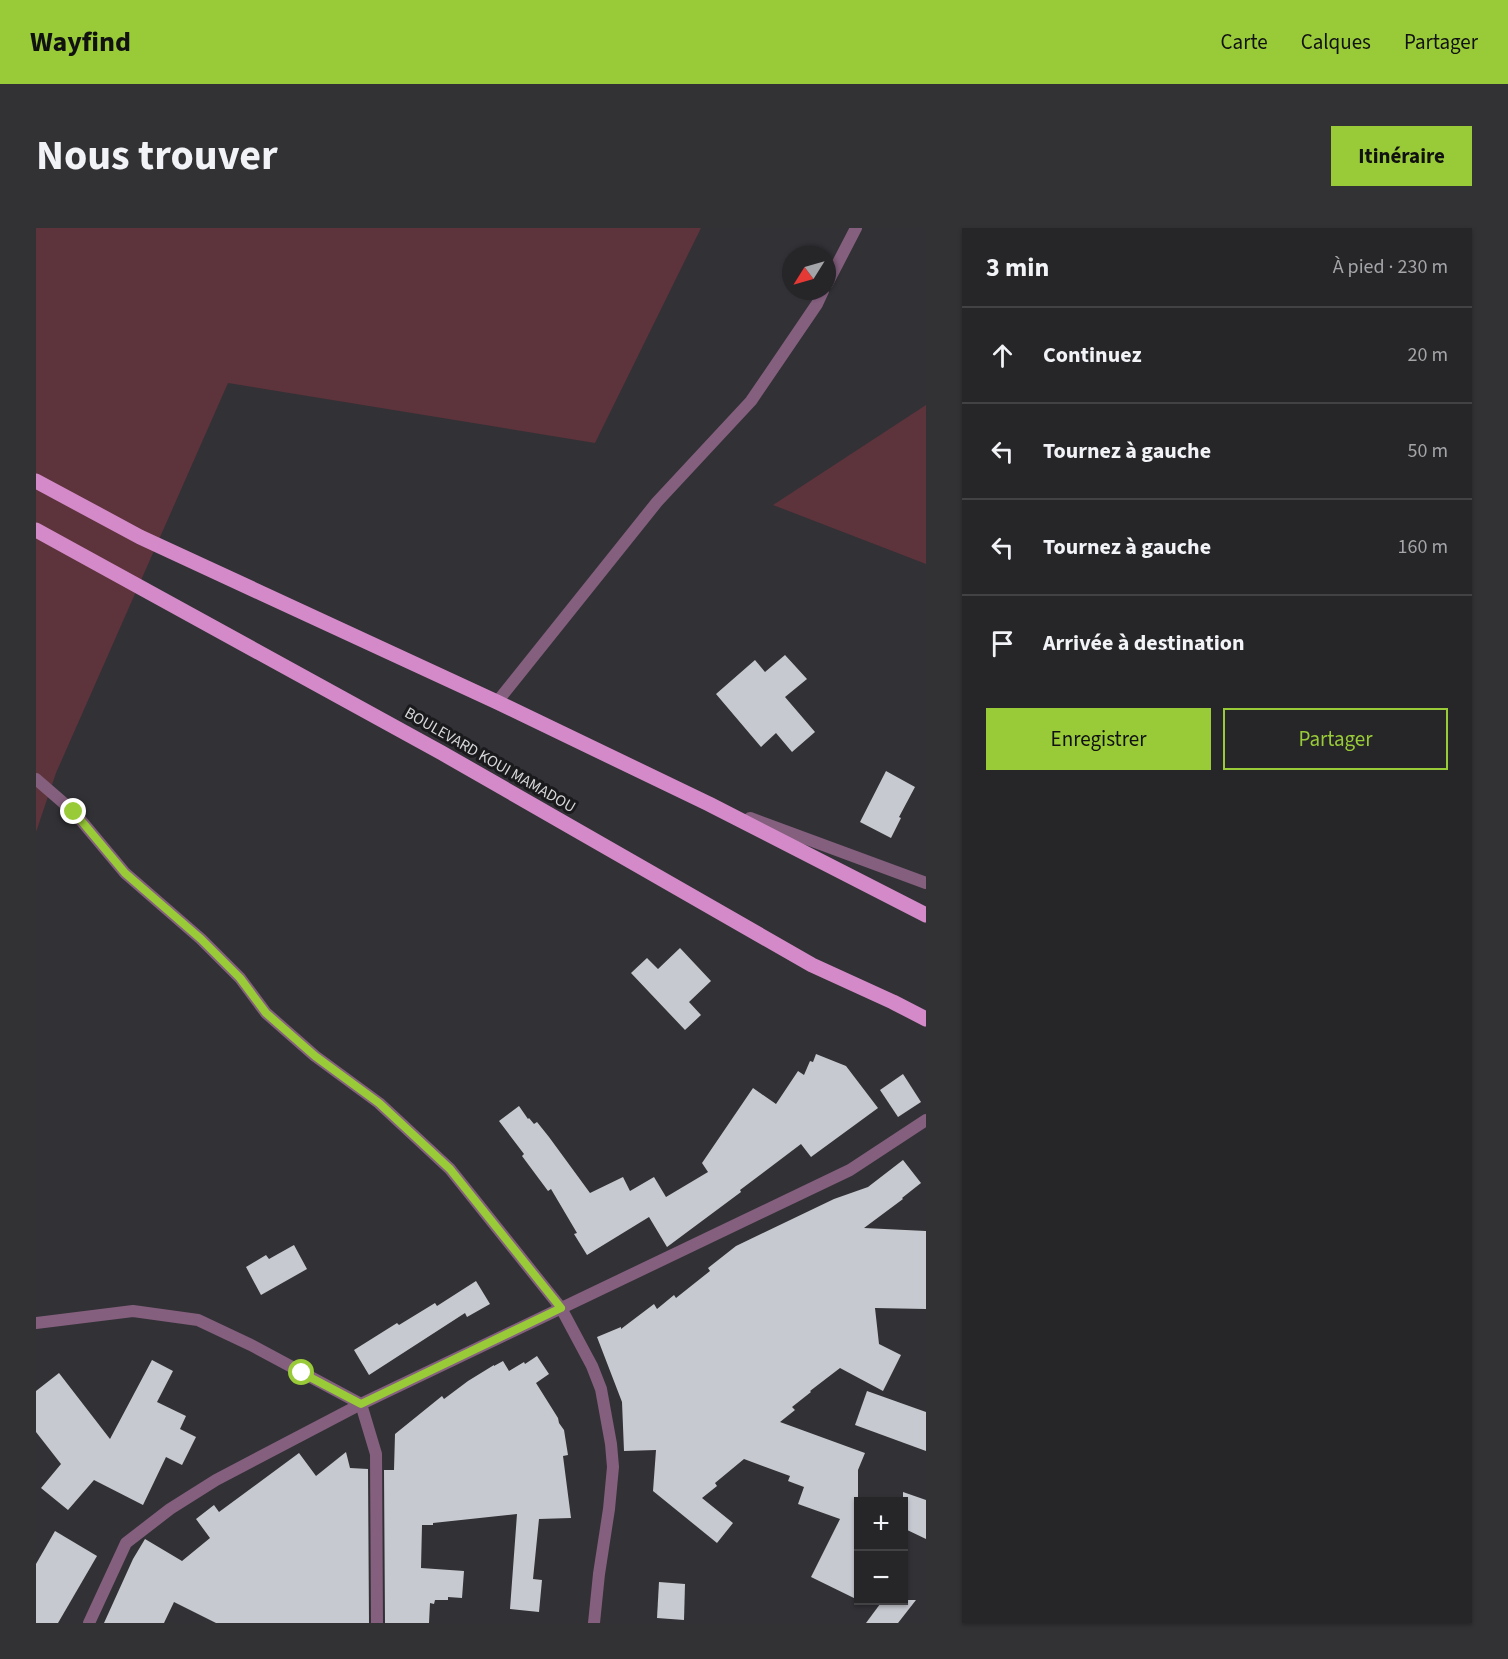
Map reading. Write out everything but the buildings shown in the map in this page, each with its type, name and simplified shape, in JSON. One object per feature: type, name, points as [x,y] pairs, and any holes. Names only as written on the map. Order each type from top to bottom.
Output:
[{"type":"main road","points":[[36,481],[140,537],[498,702],[709,804],[926,915]]},
{"type":"main road","name":"BOULEVARD KOUI MAMADOU","points":[[36,530],[442,753],[812,965],[926,1019]]},
{"type":"street","points":[[836,267],[856,228]]},
{"type":"street","points":[[498,702],[657,502],[751,400],[819,300]]},
{"type":"street","points":[[36,779],[74,812],[125,873],[201,939],[240,978],[266,1013],[315,1056],[379,1103],[450,1169],[561,1308],[592,1366],[601,1389],[611,1444],[613,1467],[594,1623]]},
{"type":"street","points":[[709,804],[926,883]]},
{"type":"street","points":[[89,1623],[126,1542],[170,1509],[216,1480],[361,1404],[850,1170],[926,1120]]},
{"type":"street","points":[[36,1323],[133,1311],[198,1320],[251,1345],[361,1404],[376,1454],[377,1623]]},
{"type":"shaded area","points":[[36,228],[701,228],[595,443],[228,383],[56,773],[36,832]]},
{"type":"shaded area","points":[[926,405],[926,564],[773,505]]},
{"type":"route","points":[[74,812],[125,873],[201,939],[240,978],[266,1013],[315,1056],[379,1103],[450,1169],[561,1308],[361,1404],[302,1373]]}]
